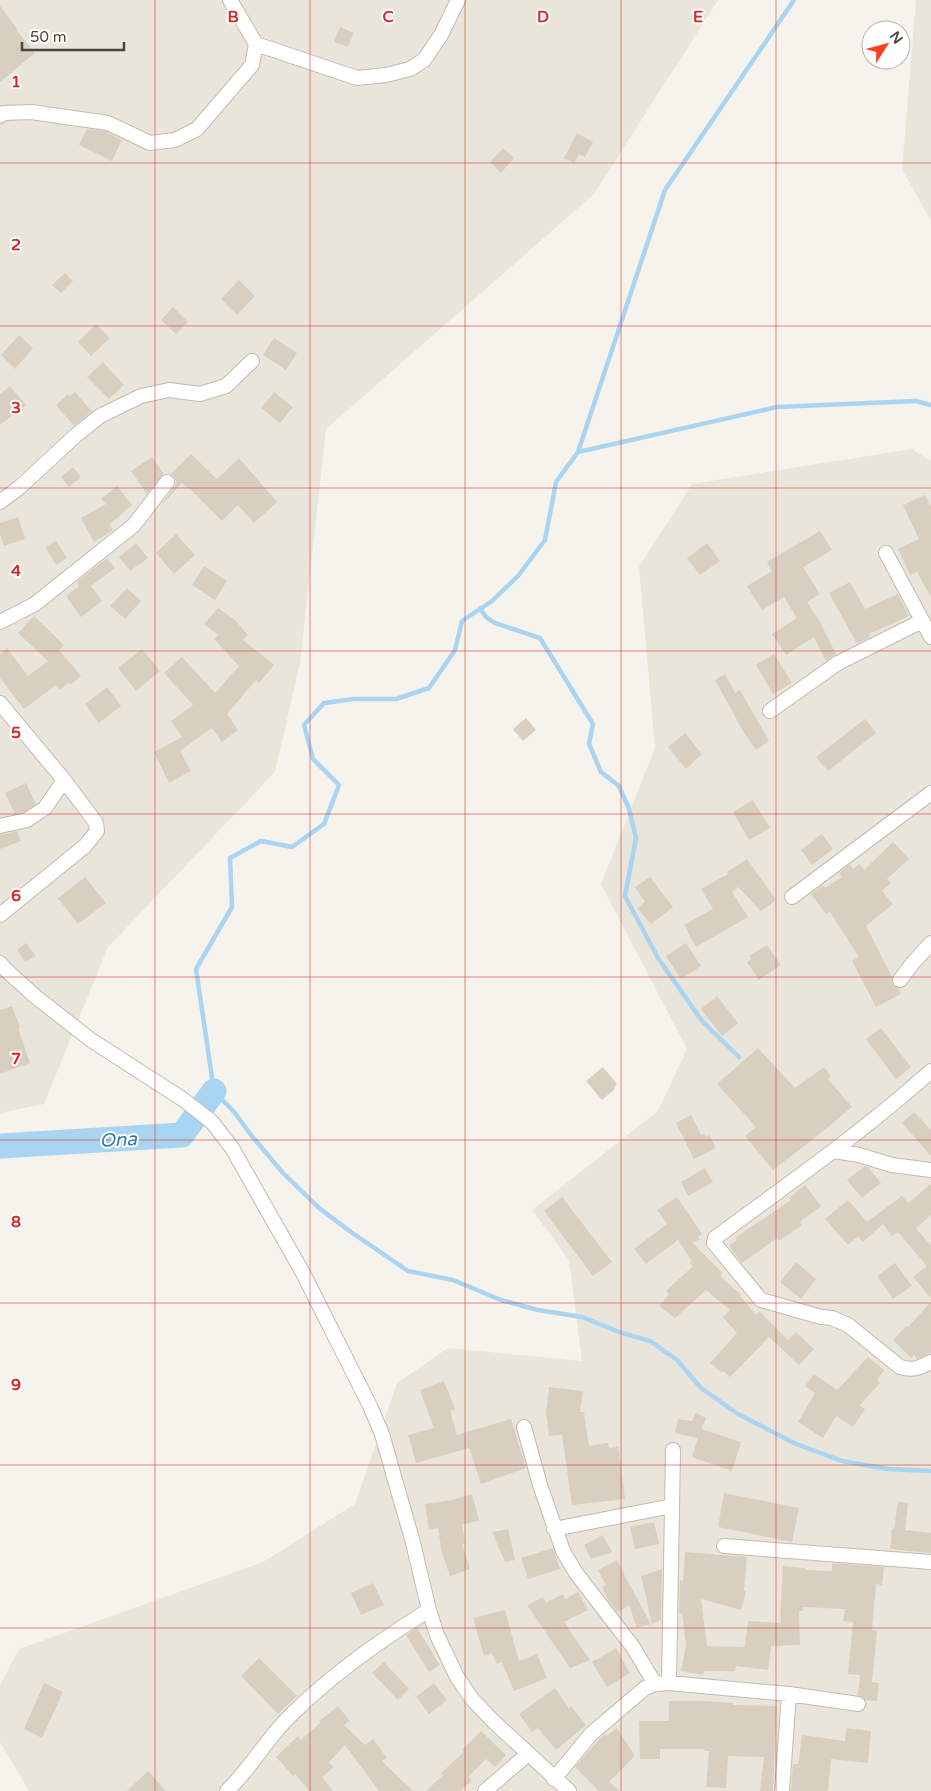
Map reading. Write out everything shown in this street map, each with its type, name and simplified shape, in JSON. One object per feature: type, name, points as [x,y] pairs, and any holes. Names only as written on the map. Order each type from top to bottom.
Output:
[{"type":"street","points":[[230,0],[256,44],[357,78],[386,75],[410,69],[424,60],[441,35],[458,0]]},
{"type":"street","points":[[0,116],[4,113],[30,112],[108,123],[150,143],[175,140],[197,129],[252,64],[256,44]]},
{"type":"street","points":[[0,502],[20,487],[62,447],[100,416],[141,396],[169,390],[200,394],[226,386],[252,361]]},
{"type":"street","points":[[0,622],[35,604],[134,525],[167,482]]},
{"type":"street","points":[[886,553],[931,636]]},
{"type":"street","points":[[770,711],[838,663],[922,621]]},
{"type":"street","points":[[0,703],[64,780],[96,823],[97,831],[84,846],[1,909]]},
{"type":"street","points":[[0,826],[28,820],[45,808],[64,780]]},
{"type":"street","points":[[792,897],[931,793]]},
{"type":"street","points":[[900,980],[931,943]]},
{"type":"street","points":[[0,963],[36,997],[91,1040],[184,1100],[212,1122],[232,1148],[302,1273],[370,1406],[382,1434],[412,1539],[428,1610],[456,1676],[472,1699],[554,1779],[569,1791]]},
{"type":"street","points":[[931,1071],[884,1112],[834,1151],[715,1238],[714,1243],[761,1300],[841,1322],[900,1367],[917,1370],[931,1362]]},
{"type":"street","points":[[834,1151],[859,1155],[892,1165],[931,1170]]},
{"type":"street","points":[[524,1427],[554,1529],[563,1551],[576,1573],[633,1647],[655,1684]]},
{"type":"street","points":[[669,1683],[673,1450]]},
{"type":"street","points":[[554,1529],[672,1506]]},
{"type":"street","points":[[724,1546],[931,1562]]},
{"type":"street","points":[[227,1791],[285,1721],[309,1698],[387,1636],[428,1610]]},
{"type":"street","points":[[554,1779],[591,1734],[645,1688],[655,1684],[669,1683],[789,1694],[858,1704]]},
{"type":"street","points":[[782,1791],[789,1694]]},
{"type":"street","points":[[485,1791],[528,1754]]},
{"type":"shaded area","points":[[0,0],[718,0],[594,194],[326,429],[300,663],[275,772],[108,947],[44,1104],[0,1113]]},
{"type":"shaded area","points":[[916,0],[931,0],[931,221],[902,169]]},
{"type":"shaded area","points":[[912,449],[931,461],[931,1791],[29,1791],[0,1742],[0,1685],[19,1649],[263,1562],[355,1504],[397,1383],[448,1348],[582,1361],[569,1260],[532,1210],[658,1111],[687,1049],[601,884],[655,748],[639,567],[692,484]]},
{"type":"building","points":[[0,6],[16,30],[35,53],[0,82]]},
{"type":"building","points":[[340,27],[354,33],[348,47],[334,42]]},
{"type":"building","points":[[87,129],[105,131],[122,140],[112,161],[79,145]]},
{"type":"building","points":[[577,133],[593,142],[585,157],[579,154],[574,163],[564,158]]},
{"type":"building","points":[[503,148],[514,158],[501,173],[490,162]]},
{"type":"building","points":[[65,273],[73,281],[61,293],[52,285]]},
{"type":"building","points":[[239,280],[255,296],[237,315],[221,299]]},
{"type":"building","points":[[173,307],[188,322],[176,334],[161,320]]},
{"type":"building","points":[[96,324],[110,338],[91,356],[78,342]]},
{"type":"building","points":[[19,335],[33,348],[15,369],[1,355]]},
{"type":"building","points":[[274,338],[297,353],[286,370],[263,355]]},
{"type":"building","points":[[103,362],[124,385],[109,399],[87,377]]},
{"type":"building","points":[[10,386],[26,405],[0,425],[0,394]]},
{"type":"building","points":[[75,392],[92,411],[74,426],[56,405],[68,394],[70,396]]},
{"type":"building","points":[[274,392],[293,407],[280,423],[261,408]]},
{"type":"building","points":[[191,454],[217,479],[239,458],[277,502],[254,523],[238,505],[222,521],[182,483],[161,506],[176,484],[175,478],[171,474]]},
{"type":"building","points":[[152,457],[164,474],[147,494],[131,471]]},
{"type":"building","points":[[73,467],[81,477],[69,487],[61,477]]},
{"type":"building","points":[[117,486],[132,505],[110,524],[113,530],[94,542],[81,518],[106,504],[101,499]]},
{"type":"building","points":[[925,495],[931,507],[931,597],[917,572],[910,575],[898,549],[919,539],[903,505]]},
{"type":"building","points":[[18,517],[25,539],[4,546],[0,534],[0,523]]},
{"type":"building","points":[[820,531],[832,550],[803,567],[820,594],[807,602],[819,620],[836,654],[826,661],[814,637],[786,655],[772,634],[797,618],[784,597],[762,610],[747,586],[772,571],[767,562]]},
{"type":"building","points":[[176,534],[195,555],[174,574],[156,553]]},
{"type":"building","points":[[56,541],[67,558],[56,565],[45,547]]},
{"type":"building","points":[[136,543],[148,558],[130,571],[119,557]]},
{"type":"building","points":[[707,543],[720,561],[700,575],[687,558]]},
{"type":"building","points":[[107,558],[115,568],[91,586],[102,601],[81,617],[66,596],[79,586],[77,582]]},
{"type":"building","points":[[204,566],[227,581],[215,600],[192,585]]},
{"type":"building","points":[[850,582],[865,609],[898,594],[909,616],[869,634],[870,637],[857,644],[829,593]]},
{"type":"building","points":[[127,588],[141,601],[125,619],[110,606]]},
{"type":"building","points":[[218,608],[235,620],[248,635],[243,640],[274,665],[259,683],[256,680],[227,714],[238,730],[222,742],[212,728],[180,751],[191,771],[169,783],[154,752],[182,737],[171,721],[193,705],[164,673],[182,657],[215,693],[239,666],[214,639],[218,635],[204,624]]},
{"type":"building","points":[[34,616],[64,645],[59,650],[81,676],[70,685],[69,682],[60,690],[56,685],[24,709],[0,678],[0,654],[7,648],[28,676],[48,661],[18,633]]},
{"type":"building","points":[[142,649],[160,671],[136,691],[118,668]]},
{"type":"building","points":[[774,654],[792,683],[773,694],[756,665]]},
{"type":"building","points":[[725,674],[735,693],[740,690],[769,741],[756,750],[743,731],[715,680]]},
{"type":"building","points":[[107,687],[121,706],[99,723],[85,704]]},
{"type":"building","points":[[526,718],[536,730],[523,741],[513,729]]},
{"type":"building","points":[[865,719],[876,733],[828,771],[816,757]]},
{"type":"building","points":[[685,733],[702,754],[686,769],[668,747]]},
{"type":"building","points":[[26,783],[36,804],[24,812],[15,814],[5,793]]},
{"type":"building","points":[[753,800],[770,828],[749,840],[733,812]]},
{"type":"building","points":[[17,831],[21,841],[0,849],[0,835]]},
{"type":"building","points":[[822,834],[833,849],[812,865],[801,850]]},
{"type":"building","points":[[893,842],[909,859],[887,879],[891,883],[882,891],[893,904],[866,926],[892,977],[892,984],[898,988],[901,994],[876,1007],[852,961],[859,957],[830,912],[826,914],[811,894],[823,885],[825,888],[842,877],[839,873],[850,864],[853,869],[860,864],[864,870]]},
{"type":"building","points":[[747,859],[776,900],[761,911],[738,887],[732,892],[748,917],[696,947],[684,925],[713,909],[701,889],[728,874],[727,872]]},
{"type":"building","points":[[85,877],[106,903],[78,924],[58,898]]},
{"type":"building","points":[[650,877],[673,907],[651,924],[637,908],[645,902],[635,887]]},
{"type":"building","points":[[26,943],[36,956],[25,962],[17,950]]},
{"type":"building","points":[[686,943],[701,966],[681,979],[666,956]]},
{"type":"building","points":[[767,945],[781,965],[759,980],[747,962],[751,959],[749,956]]},
{"type":"building","points":[[717,996],[738,1023],[722,1036],[701,1009]]},
{"type":"building","points":[[12,1006],[30,1063],[0,1074],[0,1010]]},
{"type":"building","points":[[881,1028],[911,1067],[896,1079],[866,1039]]},
{"type":"building","points":[[758,1048],[795,1088],[824,1067],[831,1076],[828,1079],[852,1107],[773,1170],[745,1136],[756,1127],[717,1084]]},
{"type":"building","points":[[603,1067],[617,1084],[614,1087],[615,1089],[602,1100],[586,1081]]},
{"type":"building","points":[[914,1112],[931,1130],[931,1156],[902,1123]]},
{"type":"building","points":[[691,1115],[701,1135],[704,1134],[706,1137],[709,1135],[716,1148],[694,1159],[676,1123]]},
{"type":"building","points":[[865,1166],[881,1183],[862,1198],[847,1180]]},
{"type":"building","points":[[705,1168],[713,1182],[688,1196],[681,1182]]},
{"type":"building","points":[[931,1184],[931,1215],[916,1228],[931,1246],[931,1298],[913,1277],[927,1266],[898,1232],[892,1236],[883,1224],[863,1242],[858,1236],[848,1245],[825,1219],[848,1200],[867,1222],[902,1196],[908,1203]]},
{"type":"building","points":[[805,1185],[821,1206],[800,1222],[802,1225],[779,1241],[777,1238],[742,1263],[729,1246],[737,1240],[735,1238],[791,1200],[789,1198]]},
{"type":"building","points":[[562,1197],[612,1262],[593,1276],[544,1211]]},
{"type":"building","points":[[677,1197],[702,1234],[698,1237],[700,1239],[692,1243],[723,1273],[720,1276],[741,1295],[756,1315],[759,1311],[788,1340],[796,1332],[814,1349],[799,1365],[769,1337],[730,1377],[710,1363],[737,1333],[723,1317],[730,1310],[706,1290],[675,1318],[659,1306],[669,1294],[666,1291],[693,1266],[689,1263],[692,1261],[678,1240],[646,1264],[634,1249],[667,1224],[657,1210]]},
{"type":"building","points":[[796,1262],[816,1279],[801,1299],[780,1282]]},
{"type":"building","points":[[895,1263],[912,1286],[893,1299],[877,1276]]},
{"type":"building","points":[[931,1302],[931,1353],[917,1359],[914,1355],[911,1358],[893,1340]]},
{"type":"building","points":[[868,1357],[884,1370],[877,1380],[880,1383],[860,1405],[865,1409],[853,1427],[836,1416],[823,1438],[798,1422],[815,1393],[805,1386],[814,1374],[837,1390]]},
{"type":"building","points":[[444,1381],[455,1409],[450,1411],[457,1435],[511,1419],[526,1468],[481,1484],[469,1448],[416,1463],[408,1435],[434,1428],[420,1390]]},
{"type":"building","points":[[549,1387],[583,1391],[580,1412],[584,1412],[589,1446],[608,1443],[609,1448],[618,1447],[625,1499],[572,1505],[562,1435],[549,1436],[546,1413]]},
{"type":"building","points":[[696,1413],[706,1418],[702,1429],[741,1442],[732,1471],[692,1457],[700,1432],[698,1438],[675,1433],[678,1419],[692,1421]]},
{"type":"building","points":[[724,1493],[799,1508],[792,1542],[718,1527]]},
{"type":"building","points":[[472,1494],[479,1521],[462,1524],[465,1543],[462,1544],[470,1569],[450,1576],[442,1553],[438,1528],[429,1530],[425,1504],[452,1500]]},
{"type":"building","points":[[898,1502],[908,1503],[905,1530],[931,1533],[931,1553],[890,1549]]},
{"type":"building","points":[[654,1522],[659,1544],[635,1549],[630,1527]]},
{"type":"building","points":[[508,1529],[515,1560],[505,1562],[492,1532]]},
{"type":"building","points":[[603,1535],[612,1552],[591,1559],[584,1545]]},
{"type":"building","points":[[553,1548],[560,1569],[528,1579],[521,1558]]},
{"type":"building","points":[[685,1552],[747,1557],[744,1591],[746,1591],[741,1610],[701,1599],[707,1646],[745,1647],[748,1621],[780,1623],[783,1566],[805,1568],[805,1570],[832,1571],[832,1563],[884,1567],[882,1585],[876,1584],[872,1630],[877,1631],[872,1682],[879,1683],[877,1701],[865,1700],[858,1695],[860,1675],[848,1674],[853,1622],[843,1621],[845,1609],[803,1607],[803,1611],[799,1611],[800,1645],[771,1646],[768,1670],[736,1666],[735,1671],[704,1671],[703,1675],[681,1671],[686,1645],[682,1613],[679,1614],[680,1580],[683,1581]]},
{"type":"building","points":[[617,1560],[651,1624],[637,1628],[629,1605],[618,1613],[608,1600],[602,1587],[606,1585],[598,1570]]},
{"type":"building","points":[[662,1569],[661,1620],[652,1624],[641,1576]]},
{"type":"building","points":[[373,1583],[384,1605],[361,1615],[351,1593]]},
{"type":"building","points":[[578,1592],[588,1610],[564,1622],[590,1660],[570,1668],[527,1605],[543,1597],[546,1603],[563,1594],[565,1599]]},
{"type":"building","points":[[505,1610],[519,1661],[537,1654],[547,1678],[514,1691],[502,1662],[497,1664],[492,1653],[484,1656],[473,1618]]},
{"type":"building","points":[[417,1628],[440,1665],[429,1672],[406,1635]]},
{"type":"building","points":[[616,1648],[630,1673],[607,1687],[592,1662]]},
{"type":"building","points":[[259,1658],[297,1696],[278,1714],[241,1676]]},
{"type":"building","points":[[384,1662],[409,1689],[398,1700],[372,1673]]},
{"type":"building","points":[[44,1683],[63,1692],[42,1738],[24,1729]]},
{"type":"building","points":[[434,1683],[447,1700],[429,1714],[416,1697]]},
{"type":"building","points":[[555,1688],[569,1708],[571,1706],[586,1725],[556,1750],[538,1728],[532,1732],[519,1714]]},
{"type":"building","points":[[669,1701],[704,1701],[733,1703],[733,1705],[777,1706],[773,1791],[760,1791],[764,1757],[728,1756],[726,1788],[706,1787],[709,1751],[704,1751],[705,1749],[660,1749],[660,1759],[640,1759],[639,1721],[669,1721]]},
{"type":"building","points":[[338,1706],[350,1721],[344,1725],[365,1745],[373,1739],[387,1758],[382,1761],[413,1791],[379,1791],[345,1745],[329,1762],[334,1767],[322,1777],[333,1791],[309,1791],[295,1774],[293,1776],[276,1757],[298,1736],[301,1740],[321,1722],[319,1721]]},
{"type":"building","points":[[617,1728],[635,1756],[609,1782],[620,1791],[599,1791],[575,1767],[604,1734],[606,1736]]},
{"type":"building","points":[[846,1728],[871,1731],[868,1763],[831,1759],[828,1791],[791,1791],[793,1764],[798,1764],[802,1735],[845,1741]]},
{"type":"building","points":[[481,1731],[506,1755],[495,1767],[486,1759],[468,1777],[472,1780],[461,1791],[426,1791],[443,1775],[441,1773],[464,1752],[462,1750]]},
{"type":"building","points":[[148,1771],[166,1791],[127,1791]]},
{"type":"waterway","points":[[794,0],[665,190],[578,452],[556,482],[545,540],[518,576],[492,601],[462,621],[455,650],[429,688],[396,699],[354,699],[324,703],[304,725],[313,759],[339,785],[324,824],[292,847],[261,841],[230,858],[232,907],[196,969],[214,1091],[235,1113],[283,1173],[319,1208],[408,1271],[453,1280],[501,1300],[538,1310],[582,1317],[619,1332],[650,1341],[677,1360],[701,1388],[738,1414],[796,1444],[842,1461],[888,1469],[931,1471]]},
{"type":"waterway","points":[[578,452],[777,407],[916,401],[931,405]]},
{"type":"waterway","points":[[480,608],[486,617],[495,623],[540,638],[593,724],[589,744],[601,772],[619,786],[629,809],[636,838],[625,896],[658,958],[702,1021],[739,1057]]},
{"type":"waterway","name":"Ona","points":[[0,1146],[182,1135],[214,1091]]}]
